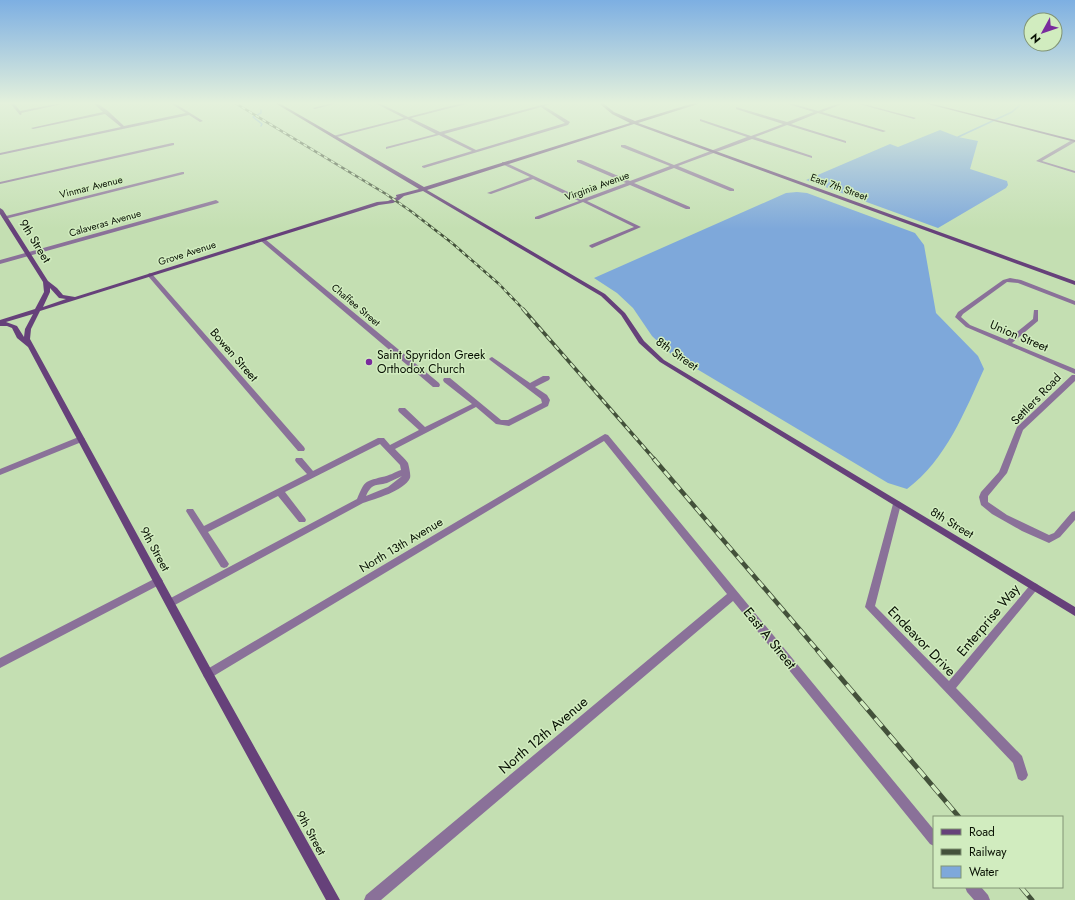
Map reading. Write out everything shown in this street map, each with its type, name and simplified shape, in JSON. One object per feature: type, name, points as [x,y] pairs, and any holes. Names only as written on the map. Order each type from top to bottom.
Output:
[{"type":"street","points":[[0,154],[43,145]]},
{"type":"street","points":[[0,183],[168,145]]},
{"type":"street","name":"8th Street","points":[[348,145],[604,295],[623,314],[641,342],[666,364],[1075,612]]},
{"type":"street","points":[[388,148],[399,145]]},
{"type":"street","points":[[462,145],[475,151]]},
{"type":"street","points":[[424,167],[495,145]]},
{"type":"street","name":"Grove Avenue","points":[[0,323],[379,203],[400,198],[402,196],[561,145]]},
{"type":"street","name":"East 7th Street","points":[[698,145],[1075,283]]},
{"type":"street","name":"Virginia Avenue","points":[[537,218],[731,145]]},
{"type":"street","points":[[776,145],[810,156]]},
{"type":"street","points":[[1067,145],[1038,161],[1075,172]]},
{"type":"street","points":[[623,146],[732,190]]},
{"type":"street","points":[[579,161],[688,208]]},
{"type":"street","points":[[504,163],[638,227],[592,246]]},
{"type":"street","name":"Vinmar Avenue","points":[[5,218],[182,173]]},
{"type":"street","points":[[489,193],[534,177]]},
{"type":"street","name":"Calaveras Avenue","points":[[0,262],[216,202]]},
{"type":"street","name":"9th Street","points":[[0,210],[46,282],[47,292],[28,328],[27,339],[208,674],[333,900]]},
{"type":"street","name":"Chaffee Street","points":[[263,240],[436,385]]},
{"type":"street","name":"Bowen Street","points":[[150,275],[301,449]]},
{"type":"street","name":"Union Street","points":[[1072,302],[1019,281],[1010,280],[1005,281],[960,313],[958,317],[968,326],[1075,372]]},
{"type":"street","points":[[46,282],[55,289],[61,297],[78,298]]},
{"type":"street","points":[[1072,302],[1075,296]]},
{"type":"street","points":[[1008,343],[1036,320],[1036,311]]},
{"type":"street","points":[[0,323],[15,327],[19,337],[31,346]]},
{"type":"street","points":[[447,380],[498,422],[509,423],[545,404],[546,400],[544,397],[492,359]]},
{"type":"street","name":"Settlers Road","points":[[1075,377],[1020,429],[1003,473],[984,494],[984,502],[990,509],[1041,536],[1050,538],[1057,535],[1075,514]]},
{"type":"street","points":[[529,387],[546,378]]},
{"type":"street","points":[[389,448],[477,404]]},
{"type":"street","points":[[402,410],[425,431]]},
{"type":"street","name":"East A Street","points":[[605,438],[933,839]]},
{"type":"street","name":"North 13th Avenue","points":[[208,674],[605,438]]},
{"type":"street","points":[[0,472],[81,439]]},
{"type":"street","points":[[170,603],[360,501],[375,497],[390,490],[400,484],[406,477],[404,464],[381,440],[202,531]]},
{"type":"street","points":[[299,460],[312,476]]},
{"type":"street","points":[[360,501],[366,487],[372,482],[385,480],[406,471]]},
{"type":"street","points":[[385,480],[390,490]]},
{"type":"street","points":[[280,492],[302,520]]},
{"type":"street","name":"Endeavor Drive","points":[[897,504],[870,607],[1018,760],[1022,775]]},
{"type":"street","points":[[190,511],[224,564]]},
{"type":"street","points":[[0,663],[158,581]]},
{"type":"street","name":"Enterprise Way","points":[[949,689],[1034,587]]},
{"type":"street","name":"North 12th Avenue","points":[[371,900],[734,594]]},
{"type":"street","points":[[973,888],[983,900]]},
{"type":"water","points":[[888,145],[898,147],[903,145],[977,145],[970,169],[1007,181],[1008,185],[1006,188],[938,228],[806,180]]},
{"type":"water","points":[[786,193],[807,193],[915,233],[924,245],[936,313],[978,356],[984,369],[962,418],[953,434],[933,464],[907,489],[888,483],[670,353],[652,336],[633,308],[617,293],[594,278]]},
{"type":"railway","points":[[305,145],[386,194],[412,212],[452,243],[499,284],[524,310]]},
{"type":"railway","points":[[523,309],[655,460]]},
{"type":"railway","points":[[654,459],[819,652]]},
{"type":"railway","points":[[818,651],[958,816]]},
{"type":"railway","points":[[1022,888],[1032,900]]},
{"type":"place","name":"Saint Spyridon Greek Orthodox Church","points":[[369,362]]}]
